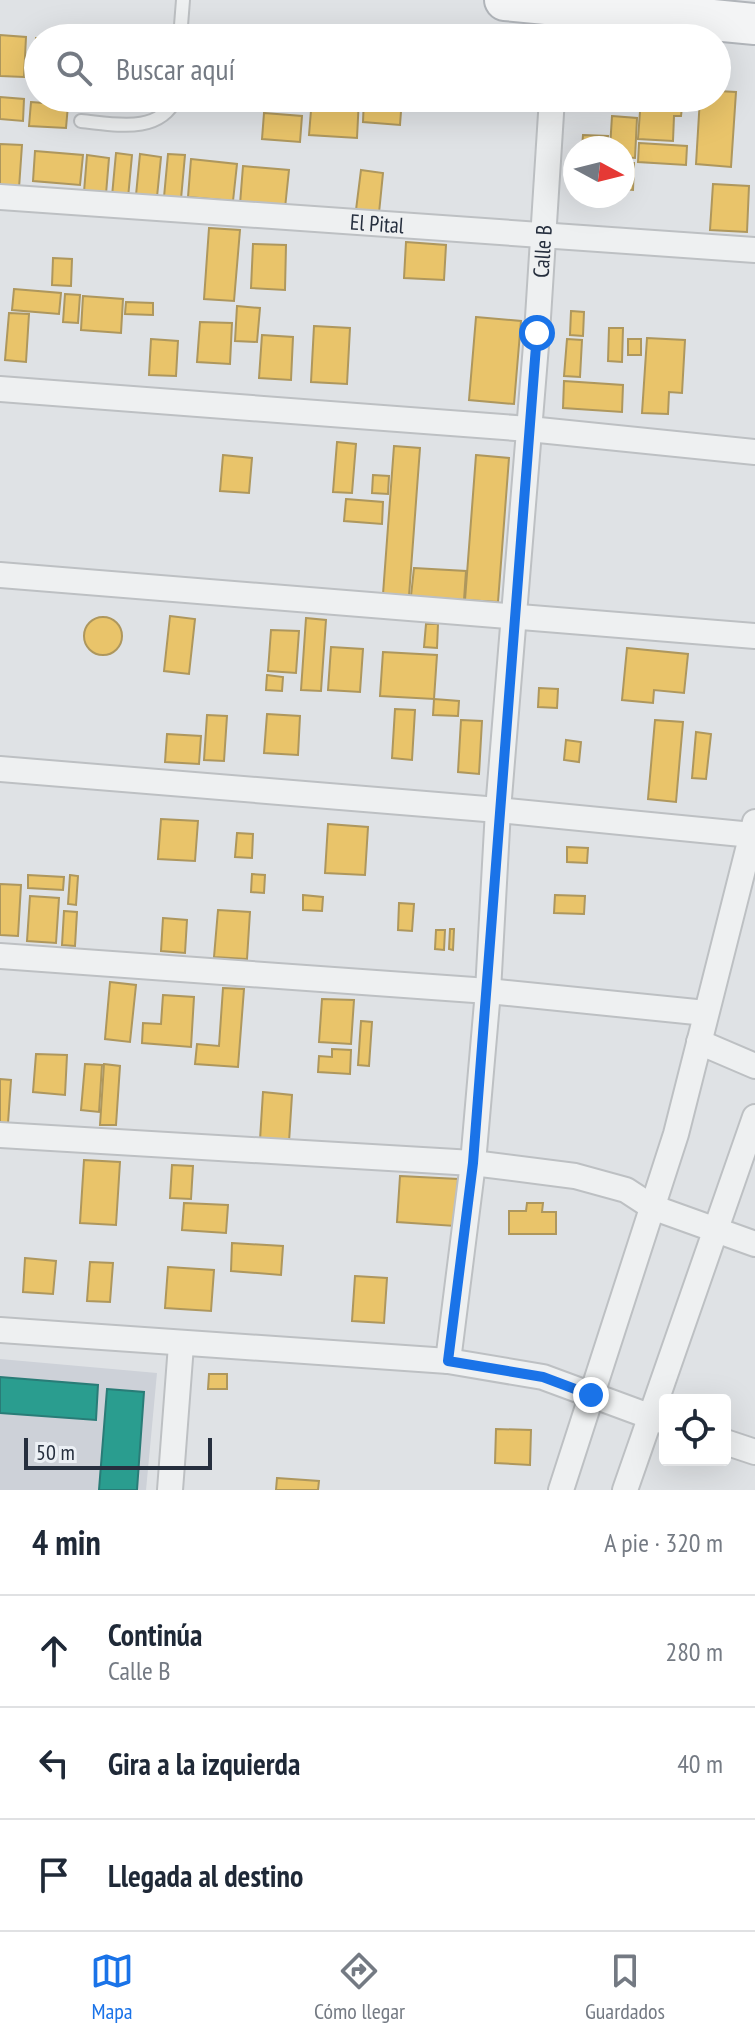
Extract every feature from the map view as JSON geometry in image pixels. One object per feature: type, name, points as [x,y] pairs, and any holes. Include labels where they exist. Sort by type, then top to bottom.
[{"type":"highway","points":[[505,0],[558,22],[754,20]]},
{"type":"street","name":"Calle B","points":[[448,1361],[473,1163],[488,991],[498,810],[551,112]]},
{"type":"street","name":"El Pital","points":[[0,197],[755,250]]},
{"type":"street","points":[[0,389],[529,429],[755,452]]},
{"type":"street","points":[[0,575],[513,614],[755,636]]},
{"type":"street","points":[[0,769],[753,828],[699,1042],[652,1207],[561,1490]]},
{"type":"street","points":[[0,956],[488,991],[706,1013]]},
{"type":"street","points":[[699,1042],[755,1066]]},
{"type":"street","points":[[667,1394],[715,1231],[755,1117]]},
{"type":"street","points":[[0,1135],[473,1163],[575,1176],[626,1190],[652,1207],[755,1244]]},
{"type":"street","points":[[0,1330],[181,1345],[448,1361],[543,1377],[659,1420],[625,1490]]},
{"type":"street","points":[[170,1490],[181,1345]]},
{"type":"street","points":[[731,1444],[755,1452]]},
{"type":"lane","points":[[181,24],[183,0]]},
{"type":"lane","points":[[81,121],[138,126],[167,112]]},
{"type":"shaded area","points":[[0,1359],[157,1373],[146,1490],[0,1490]]},
{"type":"building: Viviendas","points":[[0,35],[24,37],[24,77],[0,76]]},
{"type":"building: Viviendas","points":[[731,92],[736,92],[731,167],[696,164],[699,112],[731,112]]},
{"type":"building: Viviendas","points":[[0,97],[24,99],[23,121],[0,119]]},
{"type":"building: Viviendas","points":[[30,112],[67,112],[66,128],[29,126]]},
{"type":"building: Viviendas","points":[[311,112],[358,112],[357,138],[309,135]]},
{"type":"building: Viviendas","points":[[363,112],[401,112],[400,125],[363,122]]},
{"type":"building: Viviendas","points":[[640,112],[681,112],[681,116],[674,116],[673,141],[638,139]]},
{"type":"building: Viviendas","points":[[264,113],[302,116],[300,142],[262,139]]},
{"type":"building: Viviendas","points":[[612,116],[637,118],[635,158],[635,136],[611,136]]},
{"type":"building: Viviendas","points":[[639,143],[687,146],[686,165],[638,162]]},
{"type":"building: Viviendas","points":[[0,144],[22,145],[19,188],[0,187]]},
{"type":"building: Viviendas","points":[[35,151],[83,155],[80,185],[33,181]]},
{"type":"building: Viviendas","points":[[116,153],[132,155],[128,198],[112,196]]},
{"type":"building: Viviendas","points":[[140,154],[161,157],[157,197],[136,195]]},
{"type":"building: Viviendas","points":[[168,154],[185,155],[181,199],[164,197]]},
{"type":"building: Viviendas","points":[[87,155],[109,158],[106,194],[84,192]]},
{"type":"building: Viviendas","points":[[191,159],[237,164],[233,201],[188,197]]},
{"type":"building: Viviendas","points":[[243,166],[289,170],[285,208],[240,204]]},
{"type":"building: Viviendas","points":[[361,170],[383,173],[379,213],[356,210]]},
{"type":"building: Viviendas","points":[[713,184],[749,186],[747,232],[710,230]]},
{"type":"building: Viviendas","points":[[209,228],[240,230],[234,301],[204,299]]},
{"type":"building: Viviendas","points":[[406,242],[446,245],[444,280],[404,278]]},
{"type":"building: Viviendas","points":[[253,244],[286,245],[285,290],[251,288]]},
{"type":"building: Viviendas","points":[[53,258],[72,259],[71,286],[52,285]]},
{"type":"building: Viviendas","points":[[14,289],[61,293],[59,314],[12,310]]},
{"type":"building: Viviendas","points":[[65,294],[80,295],[78,323],[63,322]]},
{"type":"building: Viviendas","points":[[83,296],[123,299],[121,333],[81,330]]},
{"type":"building: Viviendas","points":[[126,302],[153,303],[153,315],[125,314]]},
{"type":"building: Viviendas","points":[[237,306],[260,308],[257,342],[235,341]]},
{"type":"building: Viviendas","points":[[571,311],[584,312],[583,336],[570,335]]},
{"type":"building: Viviendas","points":[[9,313],[29,314],[26,362],[5,360]]},
{"type":"building: Viviendas","points":[[476,317],[521,321],[514,404],[469,400]]},
{"type":"building: Viviendas","points":[[200,322],[232,323],[230,364],[197,362]]},
{"type":"building: Viviendas","points":[[314,326],[350,328],[347,384],[311,382]]},
{"type":"building: Viviendas","points":[[609,328],[623,328],[622,362],[608,361]]},
{"type":"building: Viviendas","points":[[262,335],[293,337],[291,380],[259,378]]},
{"type":"building: Viviendas","points":[[647,338],[685,340],[682,393],[669,392],[668,414],[642,413]]},
{"type":"building: Viviendas","points":[[151,339],[178,341],[176,376],[149,375]]},
{"type":"building: Viviendas","points":[[567,339],[582,340],[580,377],[564,376]]},
{"type":"building: Viviendas","points":[[628,339],[641,339],[641,355],[628,355]]},
{"type":"building: Viviendas","points":[[564,381],[623,385],[622,412],[563,408]]},
{"type":"building: Viviendas","points":[[337,442],[356,444],[352,493],[333,492]]},
{"type":"building: Viviendas","points":[[394,446],[420,448],[409,596],[383,594]]},
{"type":"building: Viviendas","points":[[223,455],[252,458],[249,493],[220,491]]},
{"type":"building: Viviendas","points":[[476,455],[509,458],[498,602],[465,600]]},
{"type":"building: Viviendas","points":[[373,475],[389,476],[388,494],[372,493]]},
{"type":"building: Viviendas","points":[[346,499],[383,502],[382,524],[344,521]]},
{"type":"building: Viviendas","points":[[414,568],[466,571],[464,600],[411,596]]},
{"type":"building: Viviendas","points":[[170,616],[195,619],[189,674],[164,671]]},
{"type":"building: Viviendas","points":[[103,617],[116,623],[122,636],[116,649],[103,655],[90,649],[84,636],[90,623]]},
{"type":"building: Viviendas","points":[[306,618],[326,620],[321,691],[301,690]]},
{"type":"building: Viviendas","points":[[426,624],[438,624],[437,648],[424,647]]},
{"type":"building: Viviendas","points":[[271,630],[299,631],[296,673],[268,671]]},
{"type":"building: Viviendas","points":[[331,647],[363,649],[360,692],[328,690]]},
{"type":"building: Viviendas","points":[[627,648],[688,654],[684,693],[654,690],[653,703],[622,700]]},
{"type":"building: Viviendas","points":[[383,652],[437,655],[434,699],[380,696]]},
{"type":"building: Viviendas","points":[[267,675],[283,677],[282,691],[266,690]]},
{"type":"building: Viviendas","points":[[539,688],[558,689],[557,708],[538,707]]},
{"type":"building: Viviendas","points":[[434,699],[459,701],[458,716],[433,715]]},
{"type":"building: Viviendas","points":[[395,709],[415,710],[412,760],[392,758]]},
{"type":"building: Viviendas","points":[[267,714],[300,716],[298,755],[264,753]]},
{"type":"building: Viviendas","points":[[207,715],[227,716],[224,761],[204,760]]},
{"type":"building: Viviendas","points":[[461,720],[482,721],[479,774],[458,772]]},
{"type":"building: Viviendas","points":[[655,720],[683,722],[676,802],[648,799]]},
{"type":"building: Viviendas","points":[[696,732],[711,734],[706,779],[692,778]]},
{"type":"building: Viviendas","points":[[167,734],[201,736],[199,764],[165,762]]},
{"type":"building: Viviendas","points":[[566,740],[581,742],[579,762],[564,760]]},
{"type":"building: Viviendas","points":[[161,819],[198,821],[195,861],[158,859]]},
{"type":"building: Viviendas","points":[[328,824],[368,827],[365,875],[325,873]]},
{"type":"building: Viviendas","points":[[237,833],[253,834],[252,858],[235,857]]},
{"type":"building: Viviendas","points":[[567,847],[588,848],[587,863],[567,862]]},
{"type":"building: Viviendas","points":[[252,874],[265,875],[264,893],[251,892]]},
{"type":"building: Viviendas","points":[[28,875],[64,877],[63,890],[28,888]]},
{"type":"building: Viviendas","points":[[70,875],[78,876],[76,905],[68,904]]},
{"type":"building: Viviendas","points":[[0,884],[21,885],[18,936],[0,935]]},
{"type":"building: Viviendas","points":[[303,895],[323,897],[322,911],[303,910]]},
{"type":"building: Viviendas","points":[[555,895],[585,896],[584,914],[554,913]]},
{"type":"building: Viviendas","points":[[30,896],[59,898],[56,943],[27,941]]},
{"type":"building: Viviendas","points":[[399,903],[414,904],[412,931],[398,930]]},
{"type":"building: Viviendas","points":[[218,910],[250,912],[247,959],[214,957]]},
{"type":"building: Viviendas","points":[[64,911],[77,912],[75,946],[62,945]]},
{"type":"building: Viviendas","points":[[163,918],[187,920],[185,953],[161,951]]},
{"type":"building: Viviendas","points":[[450,929],[454,929],[453,950],[449,949]]},
{"type":"building: Viviendas","points":[[436,930],[445,930],[444,950],[435,949]]},
{"type":"building: Viviendas","points":[[110,982],[136,985],[130,1042],[105,1039]]},
{"type":"building: Viviendas","points":[[223,988],[244,989],[238,1067],[195,1064],[197,1044],[219,1046]]},
{"type":"building: Viviendas","points":[[163,995],[194,997],[191,1047],[142,1043],[143,1023],[161,1024]]},
{"type":"building: Viviendas","points":[[322,999],[354,1000],[351,1044],[319,1042]]},
{"type":"building: Viviendas","points":[[361,1021],[372,1022],[369,1066],[358,1065]]},
{"type":"building: Viviendas","points":[[332,1049],[351,1050],[350,1074],[318,1072],[319,1056],[332,1057]]},
{"type":"building: Viviendas","points":[[36,1054],[67,1055],[65,1095],[33,1092]]},
{"type":"building: Viviendas","points":[[85,1064],[102,1065],[99,1112],[81,1110]]},
{"type":"building: Viviendas","points":[[104,1064],[120,1066],[116,1125],[100,1125]]},
{"type":"building: Viviendas","points":[[0,1079],[11,1080],[8,1123],[0,1123]]},
{"type":"building: Viviendas","points":[[263,1092],[292,1095],[289,1142],[260,1140]]},
{"type":"building: Viviendas","points":[[84,1160],[120,1162],[116,1225],[80,1223]]},
{"type":"building: Viviendas","points":[[172,1165],[193,1166],[191,1199],[170,1198]]},
{"type":"building: Viviendas","points":[[400,1176],[458,1179],[455,1226],[397,1222]]},
{"type":"building: Viviendas","points":[[184,1203],[228,1205],[226,1233],[182,1230]]},
{"type":"building: Viviendas","points":[[527,1203],[543,1203],[542,1212],[556,1212],[556,1234],[509,1234],[509,1211],[526,1211]]},
{"type":"building: Viviendas","points":[[232,1243],[283,1246],[281,1275],[231,1271]]},
{"type":"building: Viviendas","points":[[25,1258],[56,1261],[53,1294],[23,1292]]},
{"type":"building: Viviendas","points":[[90,1262],[113,1263],[110,1302],[87,1301]]},
{"type":"building: Viviendas","points":[[168,1267],[214,1270],[211,1311],[165,1308]]},
{"type":"building: Viviendas","points":[[355,1276],[387,1278],[384,1323],[352,1321]]},
{"type":"building: Viviendas","points":[[209,1374],[227,1374],[227,1389],[208,1389]]},
{"type":"building: Viviendas","points":[[496,1429],[531,1430],[530,1465],[495,1463]]},
{"type":"building: Viviendas","points":[[277,1478],[319,1481],[318,1490],[276,1490]]},
{"type":"building: Escuelas","points":[[0,1377],[98,1385],[96,1420],[0,1413]]},
{"type":"building: Escuelas","points":[[107,1389],[144,1392],[137,1490],[99,1490]]},
{"type":"route","points":[[537,333],[498,810],[488,991],[473,1163],[448,1361],[543,1377],[591,1395]]}]
